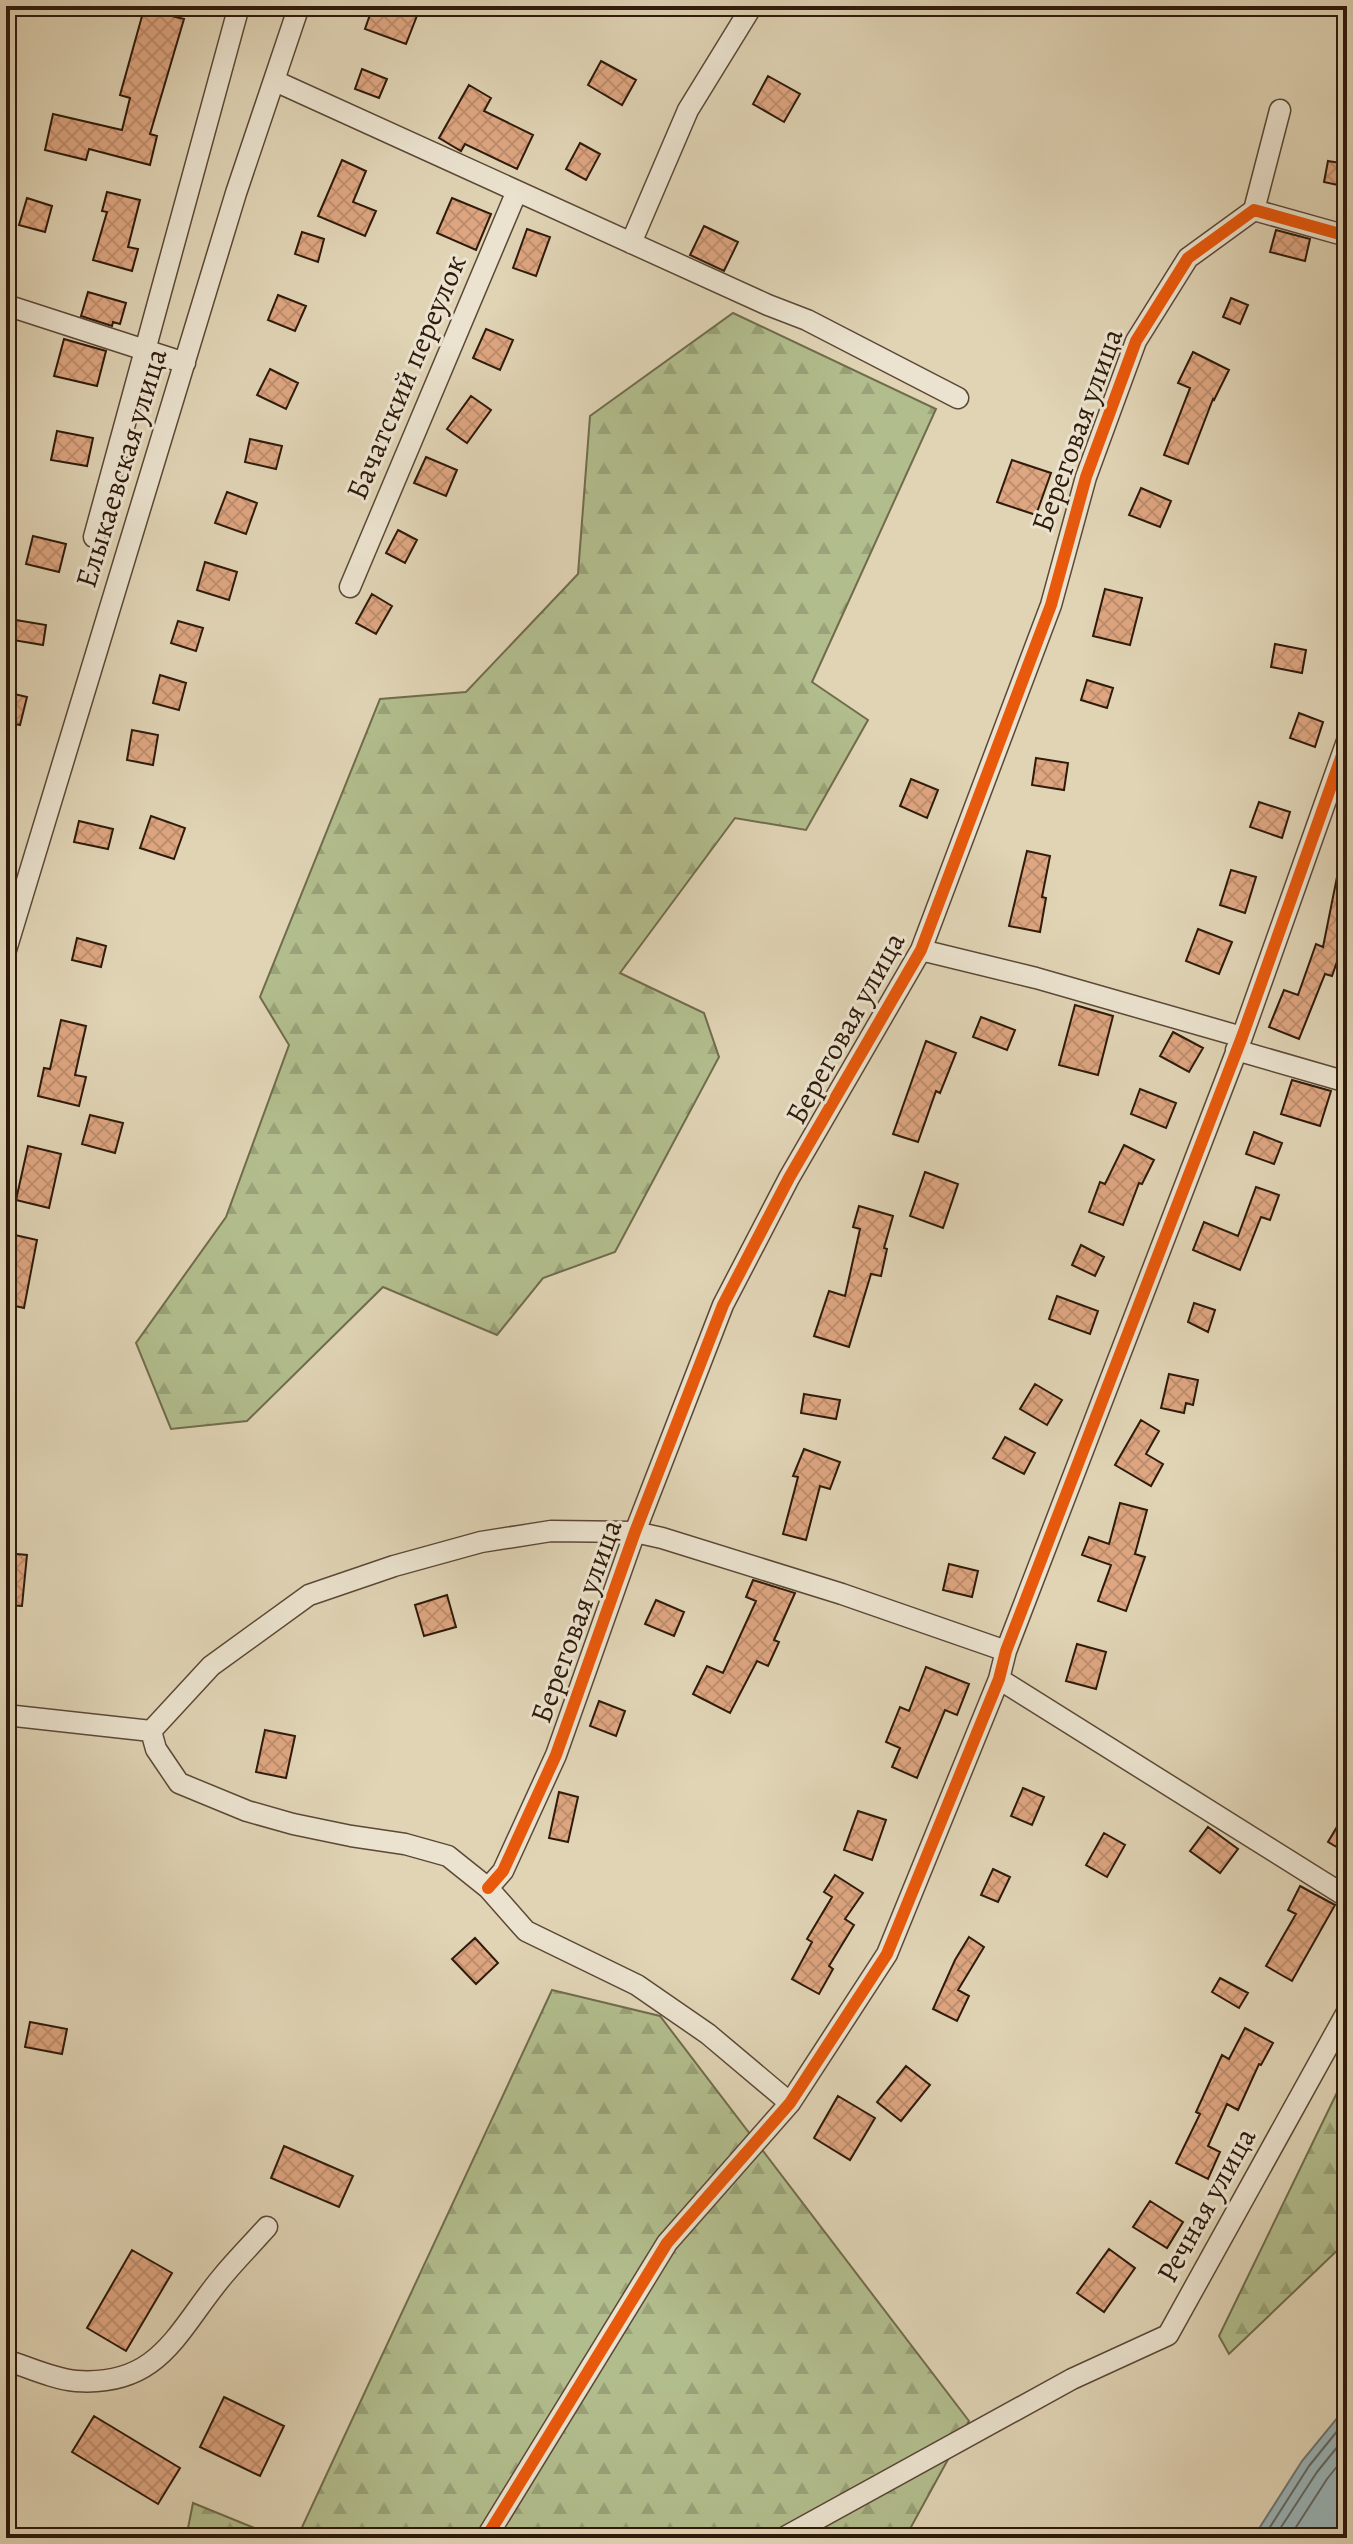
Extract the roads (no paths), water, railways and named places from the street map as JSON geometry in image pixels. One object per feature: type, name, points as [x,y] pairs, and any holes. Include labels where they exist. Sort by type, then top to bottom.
[{"type":"street","points":[[94,537],[239,6]]},
{"type":"street","name":"Елыкаевская улица","points":[[6,950],[236,193],[299,6]]},
{"type":"street","points":[[631,243],[688,110],[752,6]]},
{"type":"street","points":[[275,81],[807,320],[958,398]]},
{"type":"street","points":[[1280,110],[1254,210],[1347,236]]},
{"type":"street","name":"Бачатский переулок","points":[[350,587],[517,191]]},
{"type":"street","name":"Береговая улица","points":[[488,1888],[503,1871],[556,1755],[635,1532],[723,1305],[789,1178],[921,950],[1051,605],[1086,477],[1136,341],[1188,258],[1254,210]]},
{"type":"street","points":[[6,305],[185,363]]},
{"type":"street","points":[[486,2538],[667,2243],[790,2103],[887,1954],[999,1679],[1006,1651],[1239,1043],[1347,741]]},
{"type":"street","points":[[921,950],[1036,978],[1239,1043],[1347,1082]]},
{"type":"street","points":[[151,1731],[211,1666],[309,1595],[394,1566],[481,1542],[551,1531],[635,1532],[662,1538],[842,1594],[1006,1651]]},
{"type":"street","points":[[999,1679],[1347,1897]]},
{"type":"street","points":[[6,1715],[151,1731]]},
{"type":"street","points":[[151,1731],[156,1749],[179,1783],[247,1811],[293,1824],[405,1844],[448,1856],[488,1888],[526,1931],[637,1985],[708,2034],[790,2103]]},
{"type":"street","name":"Речная улица","points":[[783,2538],[1072,2379],[1168,2335],[1347,2012]]},
{"type":"street","points":[[6,2360],[75,2381],[126,2376],[148,2366],[173,2343],[221,2277],[267,2227]]},
{"type":"water","points":[[1347,2406],[1347,2538],[1253,2538],[1302,2461]]}]
